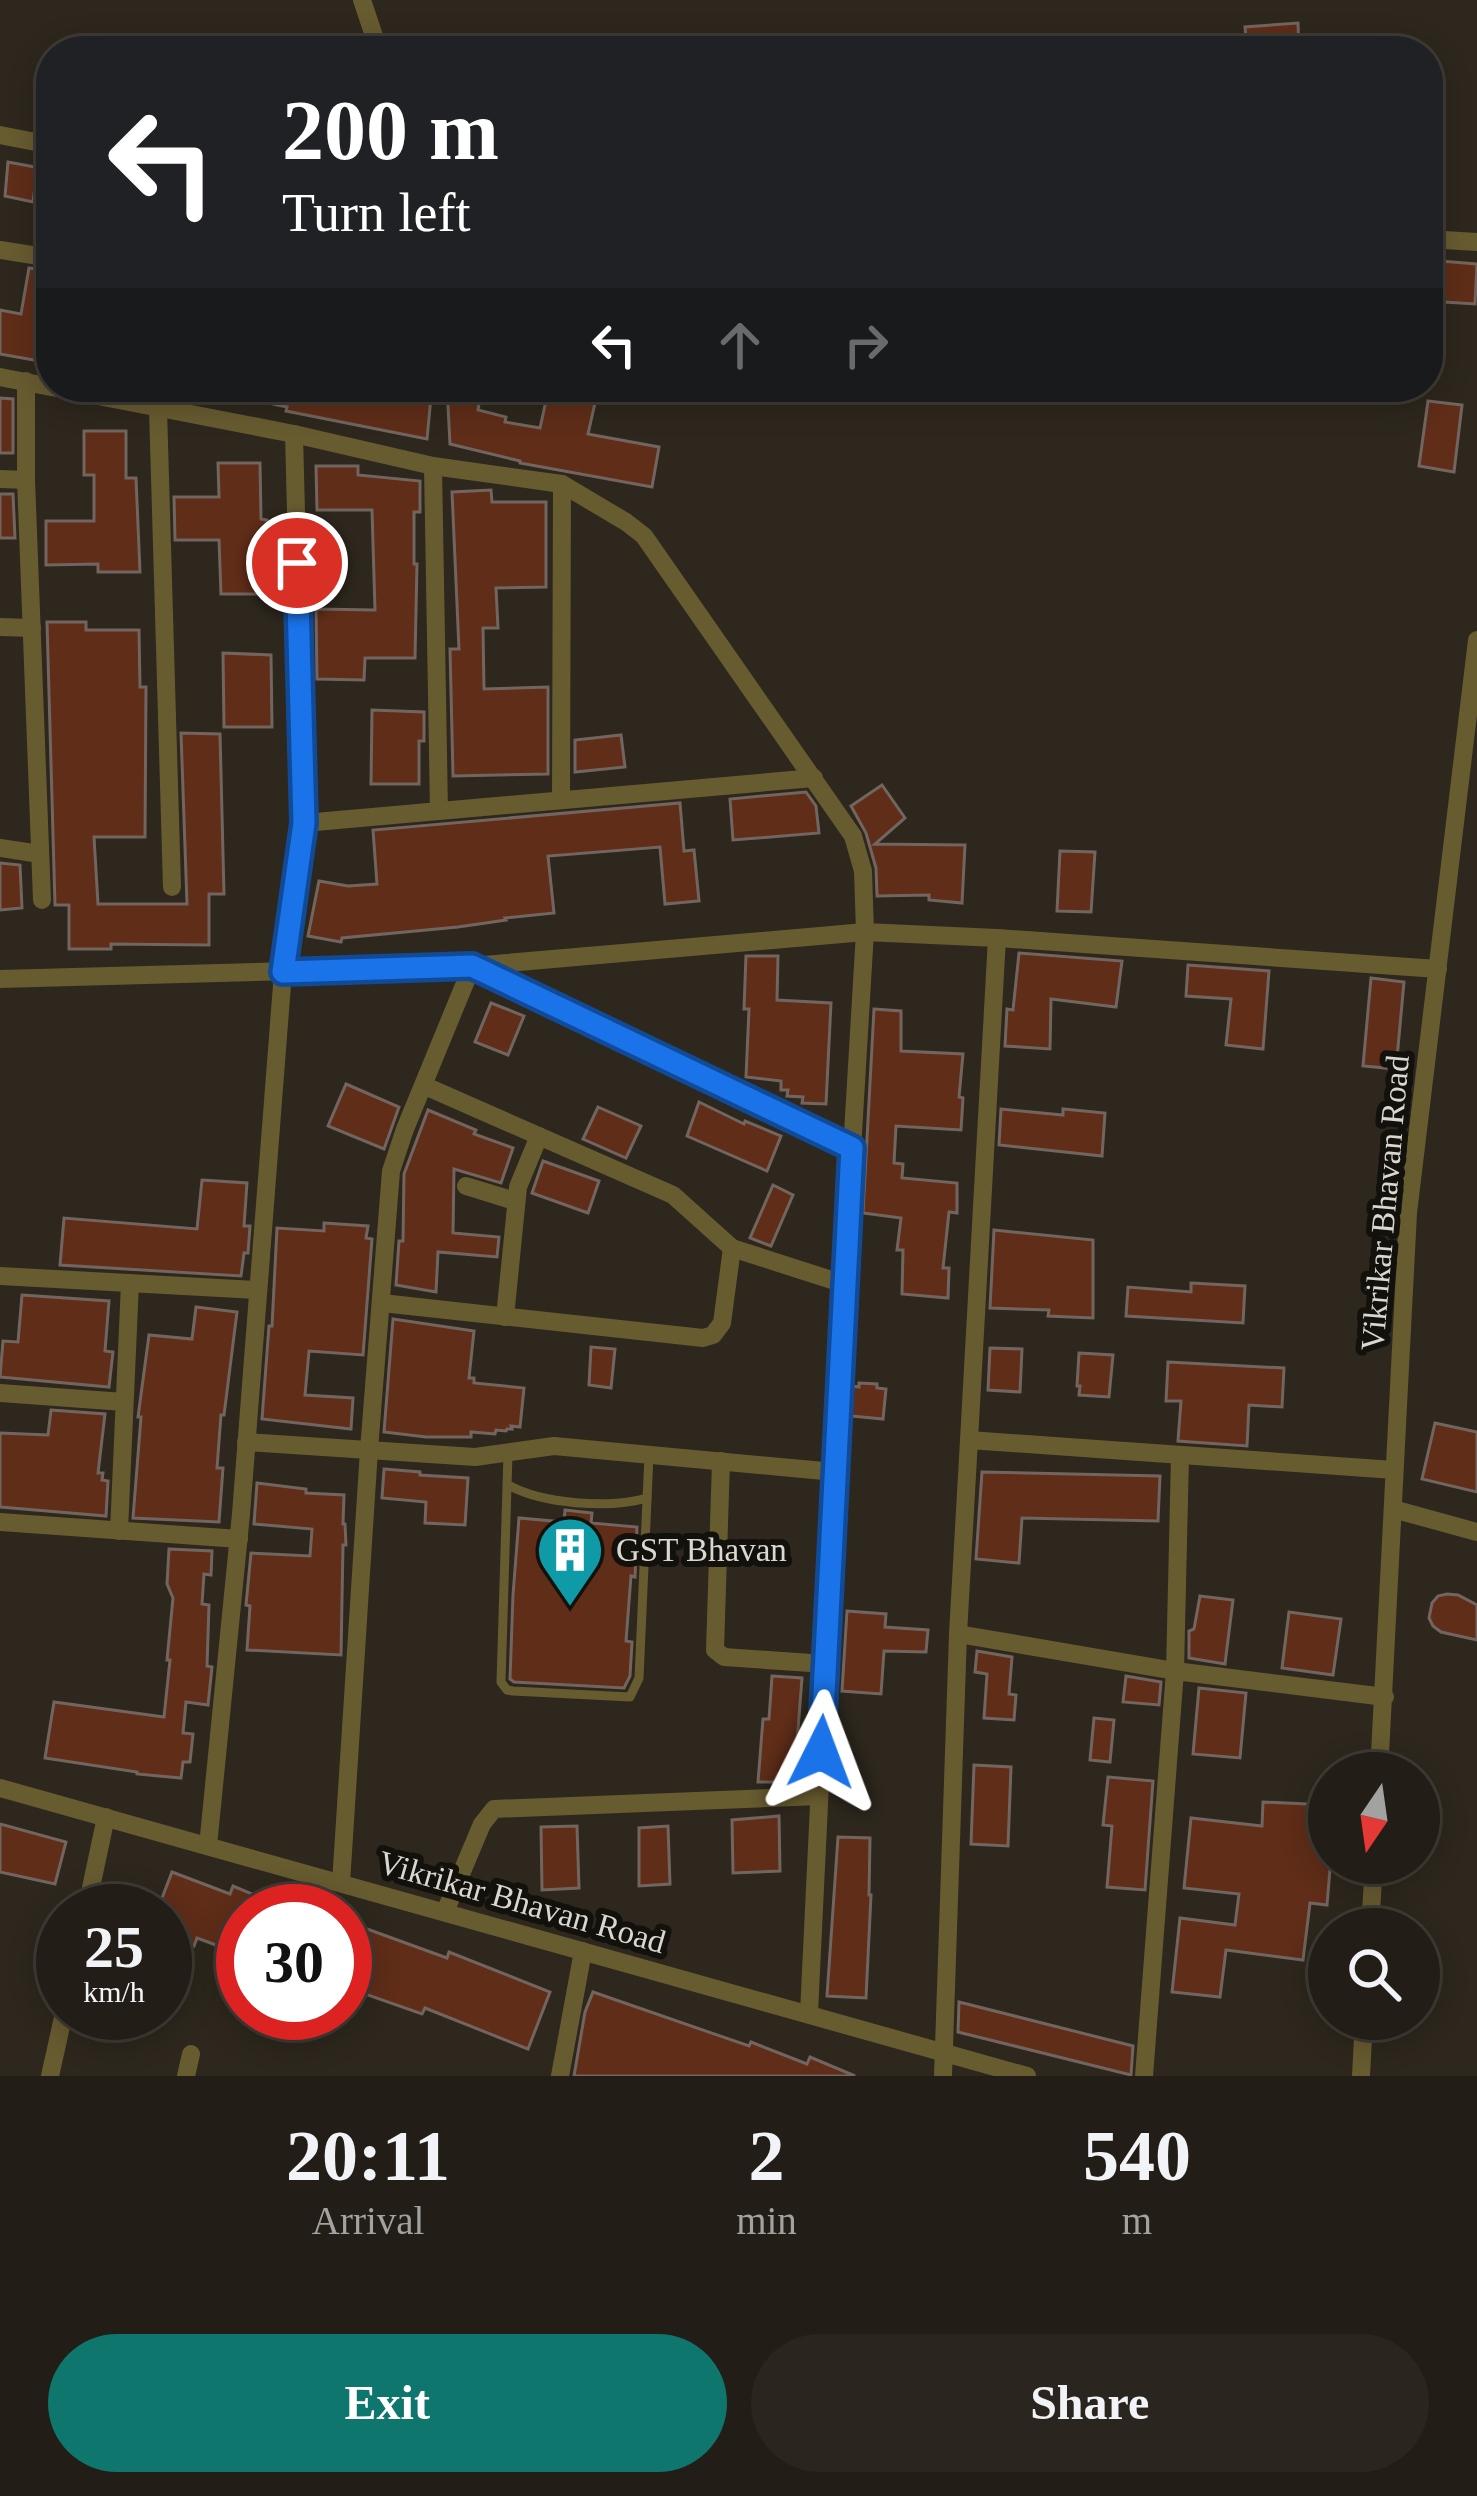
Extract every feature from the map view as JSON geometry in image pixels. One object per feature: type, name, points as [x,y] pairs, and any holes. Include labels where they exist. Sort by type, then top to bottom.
[{"type":"street","points":[[362,0],[374,36]]},
{"type":"street","points":[[0,135],[36,142]]},
{"type":"street","points":[[1443,240],[1477,242]]},
{"type":"street","points":[[0,250],[36,256]]},
{"type":"street","points":[[0,377],[36,383]]},
{"type":"street","points":[[26,381],[42,900]]},
{"type":"street","points":[[121,402],[433,466],[562,484],[644,536],[853,836],[860,855],[865,932],[808,2013]]},
{"type":"street","points":[[158,410],[172,887]]},
{"type":"street","points":[[208,1846],[239,1539],[283,972],[304,823],[294,434]]},
{"type":"street","points":[[433,466],[440,811]]},
{"type":"street","points":[[0,479],[26,479]]},
{"type":"street","points":[[561,800],[562,484]]},
{"type":"street","points":[[0,627],[32,628]]},
{"type":"street","name":"Vikrikar Bhavan Road","points":[[1381,1752],[1408,1213],[1477,640]]},
{"type":"street","points":[[304,823],[814,778]]},
{"type":"street","points":[[0,848],[40,854]]},
{"type":"street","points":[[0,979],[472,966],[865,932],[1438,969]]},
{"type":"street","points":[[943,2076],[958,1634],[997,938]]},
{"type":"street","points":[[341,1883],[391,1171],[472,966]]},
{"type":"street","points":[[472,966],[852,1148]]},
{"type":"street","points":[[425,1085],[673,1195],[732,1248],[844,1284]]},
{"type":"street","points":[[505,1317],[515,1202],[539,1136]]},
{"type":"street","points":[[466,1186],[515,1202]]},
{"type":"street","points":[[382,1303],[703,1338],[713,1335],[722,1323],[732,1248]]},
{"type":"street","points":[[0,1276],[258,1289]]},
{"type":"street","points":[[119,1531],[130,1283]]},
{"type":"street","points":[[0,1393],[124,1402]]},
{"type":"street","points":[[968,1440],[1394,1470]]},
{"type":"street","points":[[247,1442],[475,1456],[554,1446],[835,1472]]},
{"type":"street","points":[[1144,2076],[1175,1671],[1180,1456]]},
{"type":"street","points":[[721,1461],[717,1655],[825,1664]]},
{"type":"street","points":[[1393,1509],[1477,1532]]},
{"type":"street","points":[[0,1522],[239,1539]]},
{"type":"street","points":[[958,1634],[1175,1671],[1385,1697]]},
{"type":"street","name":"Vikrikar Bhavan Road","points":[[0,1788],[1027,2076]]},
{"type":"street","points":[[445,1912],[482,1824],[494,1809],[819,1796]]},
{"type":"street","points":[[92,1884],[106,1817]]},
{"type":"street","points":[[560,2076],[583,1952]]},
{"type":"street","points":[[50,2076],[58,2040]]},
{"type":"street","points":[[1361,2076],[1363,2040]]},
{"type":"street","points":[[186,2076],[190,2054]]},
{"type":"lane","points":[[508,1453],[501,1682],[514,1691],[630,1697],[639,1678],[649,1455]]},
{"type":"lane","points":[[508,1485],[533,1497],[552,1499],[629,1503],[647,1498]]},
{"type":"building","points":[[1298,23],[1298,36],[1246,36],[1245,27]]},
{"type":"building","points":[[8,162],[36,167],[33,202],[5,196]]},
{"type":"building","points":[[1443,261],[1477,264],[1475,304],[1443,302]]},
{"type":"building","points":[[29,268],[36,269],[36,360],[0,354],[0,310],[21,314]]},
{"type":"building","points":[[0,398],[13,399],[13,453],[0,453]]},
{"type":"building","points":[[264,402],[431,402],[427,439],[286,411],[287,407]]},
{"type":"building","points":[[448,402],[479,402],[478,410],[506,417],[505,422],[540,428],[546,402],[595,402],[588,434],[659,447],[652,487],[520,463],[450,444]]},
{"type":"building","points":[[1428,402],[1462,405],[1454,472],[1419,466]]},
{"type":"building","points":[[84,431],[126,431],[126,478],[136,478],[140,572],[98,572],[98,564],[46,565],[46,521],[94,521],[94,475],[84,475]]},
{"type":"building","points":[[218,463],[260,463],[269,594],[221,594],[219,540],[175,540],[174,497],[219,497]]},
{"type":"building","points":[[316,466],[358,466],[358,475],[420,481],[420,512],[414,512],[415,658],[365,658],[364,680],[317,679],[316,609],[375,610],[372,510],[317,510]]},
{"type":"building","points":[[491,490],[492,502],[546,502],[546,587],[496,588],[498,628],[483,628],[484,689],[548,687],[548,774],[453,776],[450,649],[459,649],[452,492]]},
{"type":"building","points":[[0,494],[13,494],[15,538],[0,538]]},
{"type":"building","points":[[47,622],[86,622],[86,630],[139,630],[140,687],[146,687],[145,837],[94,837],[98,904],[187,904],[181,733],[220,734],[224,894],[209,894],[209,945],[111,944],[111,949],[69,949],[69,905],[55,905]]},
{"type":"building","points":[[223,653],[271,655],[272,727],[224,727]]},
{"type":"building","points":[[372,710],[424,712],[419,784],[371,784]]},
{"type":"building","points":[[621,735],[625,767],[575,772],[575,740]]},
{"type":"building","points":[[882,785],[905,818],[875,844],[965,845],[962,903],[929,900],[929,895],[877,896],[876,868],[866,833],[851,806]]},
{"type":"building","points":[[806,792],[816,806],[819,833],[733,840],[730,799]]},
{"type":"building","points":[[680,803],[684,851],[694,850],[699,901],[665,904],[660,847],[548,856],[554,913],[342,938],[341,942],[308,936],[319,881],[377,884],[373,830]]},
{"type":"building","points":[[1060,851],[1095,852],[1091,912],[1057,911]]},
{"type":"building","points":[[0,863],[20,865],[22,908],[0,910]]},
{"type":"building","points":[[1019,953],[1122,961],[1116,1007],[1051,999],[1050,1049],[1005,1046]]},
{"type":"building","points":[[746,956],[778,956],[777,1000],[831,1003],[826,1104],[802,1103],[803,1097],[787,1096],[781,1081],[746,1077]]},
{"type":"building","points":[[1188,965],[1269,971],[1263,1049],[1226,1045],[1231,999],[1186,996]]},
{"type":"building","points":[[1371,978],[1404,982],[1396,1069],[1363,1066]]},
{"type":"building","points":[[491,1003],[524,1016],[508,1055],[475,1042]]},
{"type":"building","points":[[874,1009],[901,1011],[901,1051],[963,1054],[961,1130],[896,1126],[894,1163],[903,1164],[902,1178],[957,1183],[957,1213],[949,1212],[943,1268],[949,1268],[948,1298],[902,1294],[903,1250],[897,1250],[901,1218],[863,1213]]},
{"type":"building","points":[[346,1084],[399,1107],[384,1149],[328,1126]]},
{"type":"building","points":[[699,1102],[781,1136],[767,1171],[687,1136]]},
{"type":"building","points":[[598,1107],[641,1126],[626,1158],[583,1139]]},
{"type":"building","points":[[1001,1109],[1063,1115],[1063,1109],[1105,1113],[1102,1156],[999,1145]]},
{"type":"building","points":[[428,1110],[513,1148],[501,1183],[454,1169],[453,1233],[499,1237],[497,1257],[438,1252],[436,1292],[396,1285],[399,1241],[403,1241],[404,1174]]},
{"type":"building","points":[[543,1161],[599,1181],[588,1213],[532,1193]]},
{"type":"building","points":[[202,1180],[247,1183],[244,1226],[250,1226],[241,1276],[60,1265],[64,1218],[197,1229]]},
{"type":"building","points":[[773,1185],[793,1195],[771,1246],[750,1238]]},
{"type":"building","points":[[324,1223],[368,1226],[366,1238],[372,1239],[363,1355],[309,1351],[305,1395],[353,1398],[351,1429],[262,1419],[277,1228],[324,1231]]},
{"type":"building","points":[[994,1230],[1093,1240],[1093,1318],[1048,1316],[1049,1310],[990,1308]]},
{"type":"building","points":[[1191,1283],[1245,1286],[1243,1323],[1126,1316],[1128,1287],[1191,1292]]},
{"type":"building","points":[[22,1295],[109,1301],[105,1351],[113,1352],[109,1387],[0,1377],[3,1341],[18,1342]]},
{"type":"building","points":[[196,1307],[237,1312],[221,1415],[219,1522],[133,1518],[138,1417],[149,1335],[192,1339]]},
{"type":"building","points":[[393,1319],[474,1331],[469,1378],[474,1383],[524,1388],[520,1427],[495,1434],[471,1432],[471,1437],[384,1432]]},
{"type":"building","points":[[591,1347],[615,1349],[611,1388],[589,1385]]},
{"type":"building","points":[[990,1348],[1022,1349],[1020,1392],[988,1390]]},
{"type":"building","points":[[1079,1353],[1113,1355],[1109,1397],[1079,1395]]},
{"type":"building","points":[[1168,1362],[1284,1368],[1282,1407],[1249,1405],[1247,1446],[1178,1441],[1181,1401],[1166,1401]]},
{"type":"building","points":[[853,1386],[886,1389],[883,1419],[851,1416]]},
{"type":"building","points":[[51,1410],[105,1414],[98,1473],[108,1481],[106,1516],[0,1507],[0,1433],[48,1435]]},
{"type":"building","points":[[1435,1423],[1477,1432],[1477,1492],[1422,1479]]},
{"type":"building","points":[[384,1469],[468,1478],[465,1525],[425,1523],[426,1502],[382,1498]]},
{"type":"building","points":[[982,1472],[1160,1476],[1158,1521],[1022,1518],[1019,1563],[976,1559]]},
{"type":"building","points":[[257,1483],[344,1495],[341,1655],[247,1650],[251,1553],[310,1556],[312,1529],[254,1524]]},
{"type":"building","name":"GST Bhavan","points":[[565,1510],[592,1513],[591,1523],[637,1527],[626,1641],[632,1642],[630,1676],[624,1688],[510,1679],[519,1518],[564,1522]]},
{"type":"building","points":[[169,1549],[212,1551],[202,1604],[209,1605],[207,1666],[212,1667],[208,1705],[186,1702],[183,1733],[193,1734],[190,1762],[183,1762],[181,1778],[45,1758],[54,1702],[164,1717],[173,1598],[167,1584]]},
{"type":"building","points":[[1447,1594],[1477,1605],[1477,1640],[1433,1626],[1429,1618],[1432,1603]]},
{"type":"building","points":[[1200,1596],[1233,1600],[1225,1664],[1189,1658],[1189,1631],[1194,1629]]},
{"type":"building","points":[[847,1611],[886,1614],[885,1627],[928,1630],[926,1652],[884,1651],[881,1694],[842,1691]]},
{"type":"building","points":[[1289,1612],[1341,1619],[1333,1675],[1282,1668]]},
{"type":"building","points":[[977,1651],[1012,1657],[1009,1694],[1016,1695],[1014,1720],[984,1718],[987,1674],[975,1672]]},
{"type":"building","points":[[772,1676],[802,1678],[794,1782],[758,1782]]},
{"type":"building","points":[[1126,1676],[1161,1682],[1159,1705],[1123,1702]]},
{"type":"building","points":[[1199,1688],[1246,1693],[1240,1758],[1193,1754]]},
{"type":"building","points":[[1094,1718],[1114,1720],[1110,1762],[1090,1760]]},
{"type":"building","points":[[974,1765],[1011,1767],[1008,1846],[971,1844]]},
{"type":"building","points":[[1108,1777],[1153,1781],[1145,1890],[1107,1887],[1112,1826],[1103,1825]]},
{"type":"building","points":[[1263,1802],[1308,1804],[1308,1884],[1329,1884],[1327,1905],[1310,1903],[1308,1908],[1303,1960],[1226,1950],[1220,1997],[1172,1992],[1180,1918],[1235,1925],[1239,1894],[1184,1888],[1191,1818],[1262,1826]]},
{"type":"building","points":[[779,1816],[780,1871],[733,1873],[732,1820]]},
{"type":"building","points":[[0,1824],[66,1842],[55,1884],[0,1872]]},
{"type":"building","points":[[577,1826],[579,1888],[542,1890],[541,1827]]},
{"type":"building","points":[[668,1826],[670,1884],[639,1886],[639,1828]]},
{"type":"building","points":[[838,1837],[870,1838],[866,1998],[827,1996]]},
{"type":"building","points":[[172,1872],[216,1889],[216,1945],[197,1938],[192,1945],[192,1884],[167,1884]]},
{"type":"building","points":[[372,1931],[447,1958],[449,1952],[550,1992],[528,2049],[425,2008],[422,2014],[372,1996]]},
{"type":"building","points":[[593,1992],[807,2064],[810,2057],[855,2076],[574,2076]]},
{"type":"building","points":[[959,2002],[1133,2046],[1131,2075],[958,2032]]},
{"type":"place","name":"GST Bhavan","points":[[570,1609]]},
{"type":"route","points":[[297,563],[304,823],[283,972],[472,966],[852,1148],[821,1752]]}]
